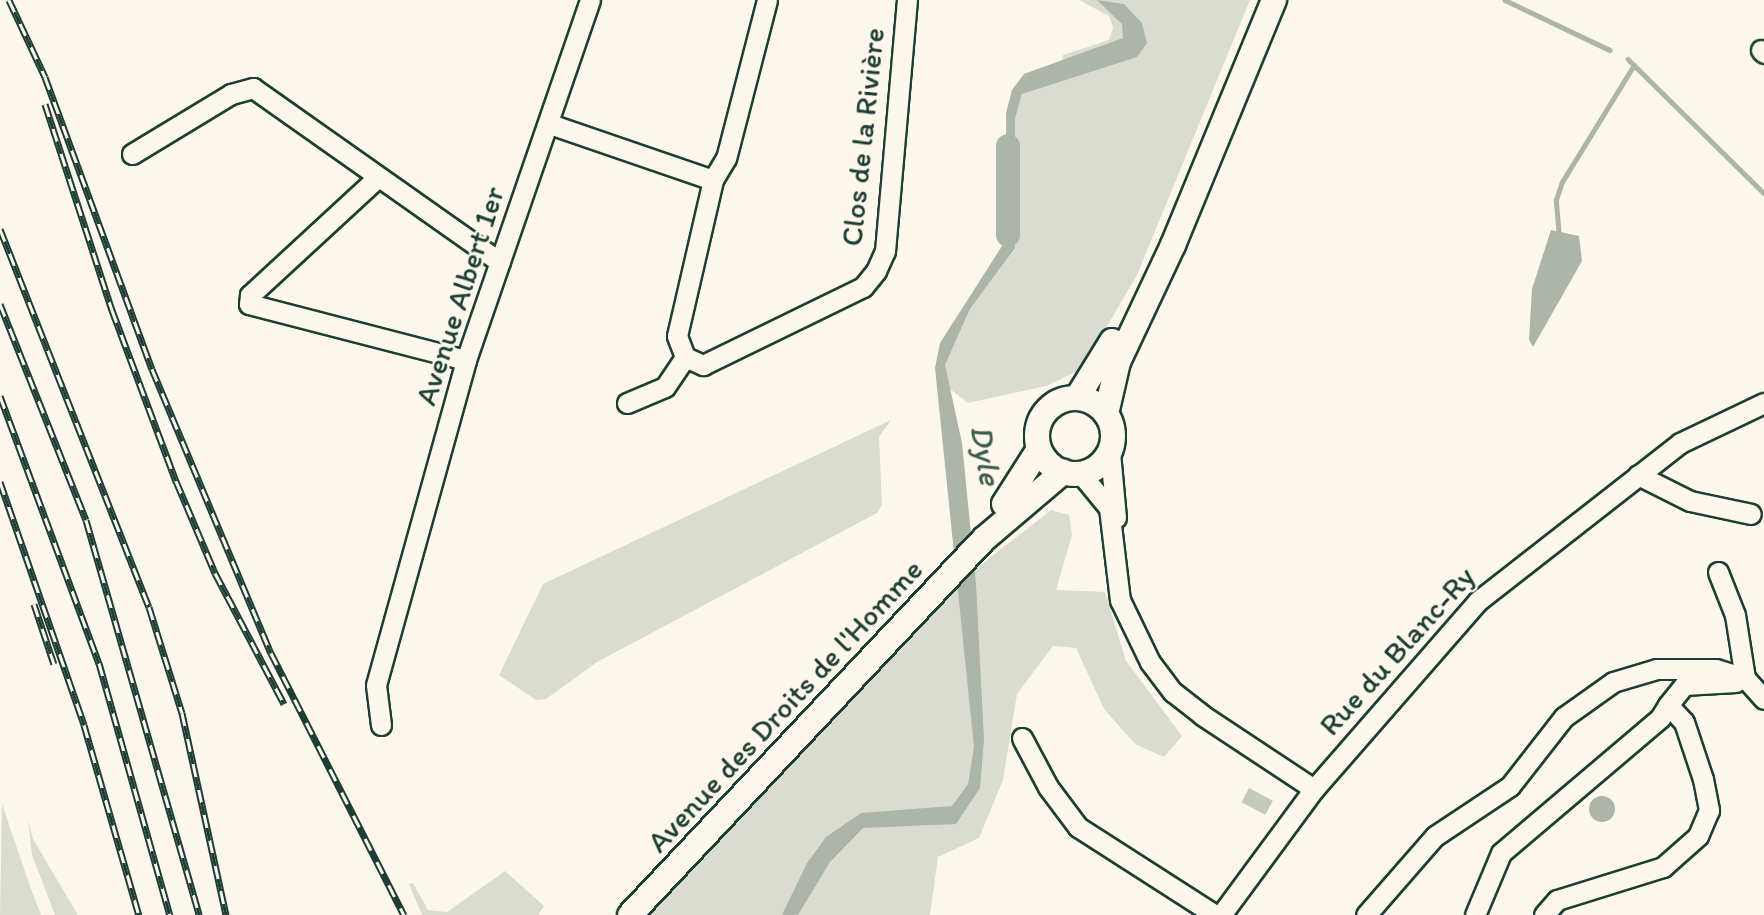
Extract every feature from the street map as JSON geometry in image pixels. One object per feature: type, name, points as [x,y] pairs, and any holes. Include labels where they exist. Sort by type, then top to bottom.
[{"type":"main road","points":[[984,539],[1039,449],[1038,427],[1046,411],[1077,398],[1105,355],[1160,241],[1258,0]]},
{"type":"main road","points":[[984,539],[1072,473],[1095,469],[1110,452],[1113,435],[1106,414],[1118,362],[1173,245],[1275,0]]},
{"type":"main road","points":[[1077,398],[1106,414]]},
{"type":"main road","points":[[1039,449],[1072,473]]},
{"type":"main road","name":"Avenue des Droits de l'Homme","points":[[630,915],[954,574],[984,539]]},
{"type":"street","name":"Avenue Albert 1er","points":[[381,725],[376,685],[466,360],[550,124],[590,0]]},
{"type":"street","points":[[626,402],[664,387],[685,357],[677,336],[713,180],[726,158],[767,0]]},
{"type":"street","name":"Clos de la Rivière","points":[[685,357],[703,365],[863,287],[876,271],[885,251],[907,0]]},
{"type":"street","points":[[132,153],[231,94],[248,88],[261,93],[500,262]]},
{"type":"street","points":[[550,124],[713,180]]},
{"type":"street","points":[[377,177],[248,300],[466,360]]},
{"type":"street","name":"Rue du Blanc-Ry","points":[[1221,915],[1314,789],[1478,601],[1638,475],[1696,433],[1764,403]]},
{"type":"street","points":[[1110,452],[1117,505],[1113,533]]},
{"type":"street","points":[[1072,473],[1106,502],[1113,533],[1120,600],[1140,648],[1162,678],[1202,715],[1314,789]]},
{"type":"street","points":[[1638,475],[1690,501],[1751,514]]},
{"type":"street","points":[[1718,572],[1735,615],[1748,680],[1764,699]]},
{"type":"street","points":[[1366,915],[1435,836],[1518,778],[1564,717],[1597,691],[1630,676],[1667,668],[1716,669],[1748,680]]},
{"type":"street","points":[[1475,915],[1501,853],[1660,718],[1684,685],[1748,680]]},
{"type":"street","points":[[1544,915],[1557,900],[1663,867],[1698,836],[1709,810],[1703,779],[1684,722],[1668,705]]},
{"type":"street","points":[[1023,738],[1048,787],[1078,827],[1215,915]]},
{"type":"shaded area","points":[[1079,0],[1250,0],[1137,275],[1082,369],[1046,386],[968,403],[946,386],[945,365],[970,309],[1015,248],[1015,119],[1022,94],[1060,79],[1063,55],[1109,40],[1113,27],[1109,16]]},
{"type":"shaded area","name":"Dyle","points":[[1097,0],[1124,4],[1142,23],[1147,43],[1137,57],[1022,94],[1015,119],[1015,248],[970,309],[945,365],[962,443],[976,584],[984,740],[980,788],[956,824],[863,828],[830,862],[798,915],[782,915],[807,863],[826,837],[861,813],[952,806],[968,784],[974,747],[935,368],[940,343],[1002,246],[1007,222],[1006,113],[1012,90],[1024,74],[1123,38],[1122,24]]},
{"type":"shaded area","points":[[1551,230],[1579,236],[1582,261],[1533,347],[1529,340],[1532,289]]},
{"type":"shaded area","points":[[891,420],[879,437],[882,505],[877,513],[597,662],[546,699],[536,700],[499,675],[543,584]]},
{"type":"shaded area","points":[[1051,510],[1069,515],[1072,535],[1056,590],[1105,592],[1126,661],[1182,736],[1164,757],[1135,744],[1104,709],[1076,648],[1053,646],[1017,694],[1003,780],[979,838],[938,857],[930,915],[639,915],[954,586]]},
{"type":"shaded area","points":[[1602,796],[1611,800],[1615,809],[1611,818],[1602,822],[1593,818],[1589,809],[1593,800]]},
{"type":"shaded area","points":[[2,804],[31,889],[41,915],[0,915]]},
{"type":"shaded area","points":[[28,820],[33,839],[78,915],[55,915],[32,855]]},
{"type":"shaded area","points":[[505,871],[544,906],[538,915],[422,915],[409,884],[413,883],[428,910],[447,912]]},
{"type":"building","points":[[1249,788],[1273,801],[1265,815],[1241,802]]},
{"type":"waterway","points":[[1505,0],[1610,50]]},
{"type":"waterway","points":[[1628,59],[1764,193]]},
{"type":"waterway","points":[[1559,237],[1556,200],[1562,182],[1634,65]]},
{"type":"waterway","name":"Dyle","points":[[1008,146],[1008,235]]},
{"type":"railway","points":[[9,0],[45,77],[152,369],[271,653],[404,915]]},
{"type":"railway","points":[[45,104],[112,310],[176,481],[215,573],[284,704]]},
{"type":"railway","points":[[0,229],[149,607],[182,713],[226,915]]},
{"type":"railway","points":[[0,304],[86,520],[199,915]]},
{"type":"railway","points":[[0,396],[99,663],[170,915]]},
{"type":"railway","points":[[0,482],[84,725],[139,915]]},
{"type":"railway","points":[[34,604],[54,664]]}]
